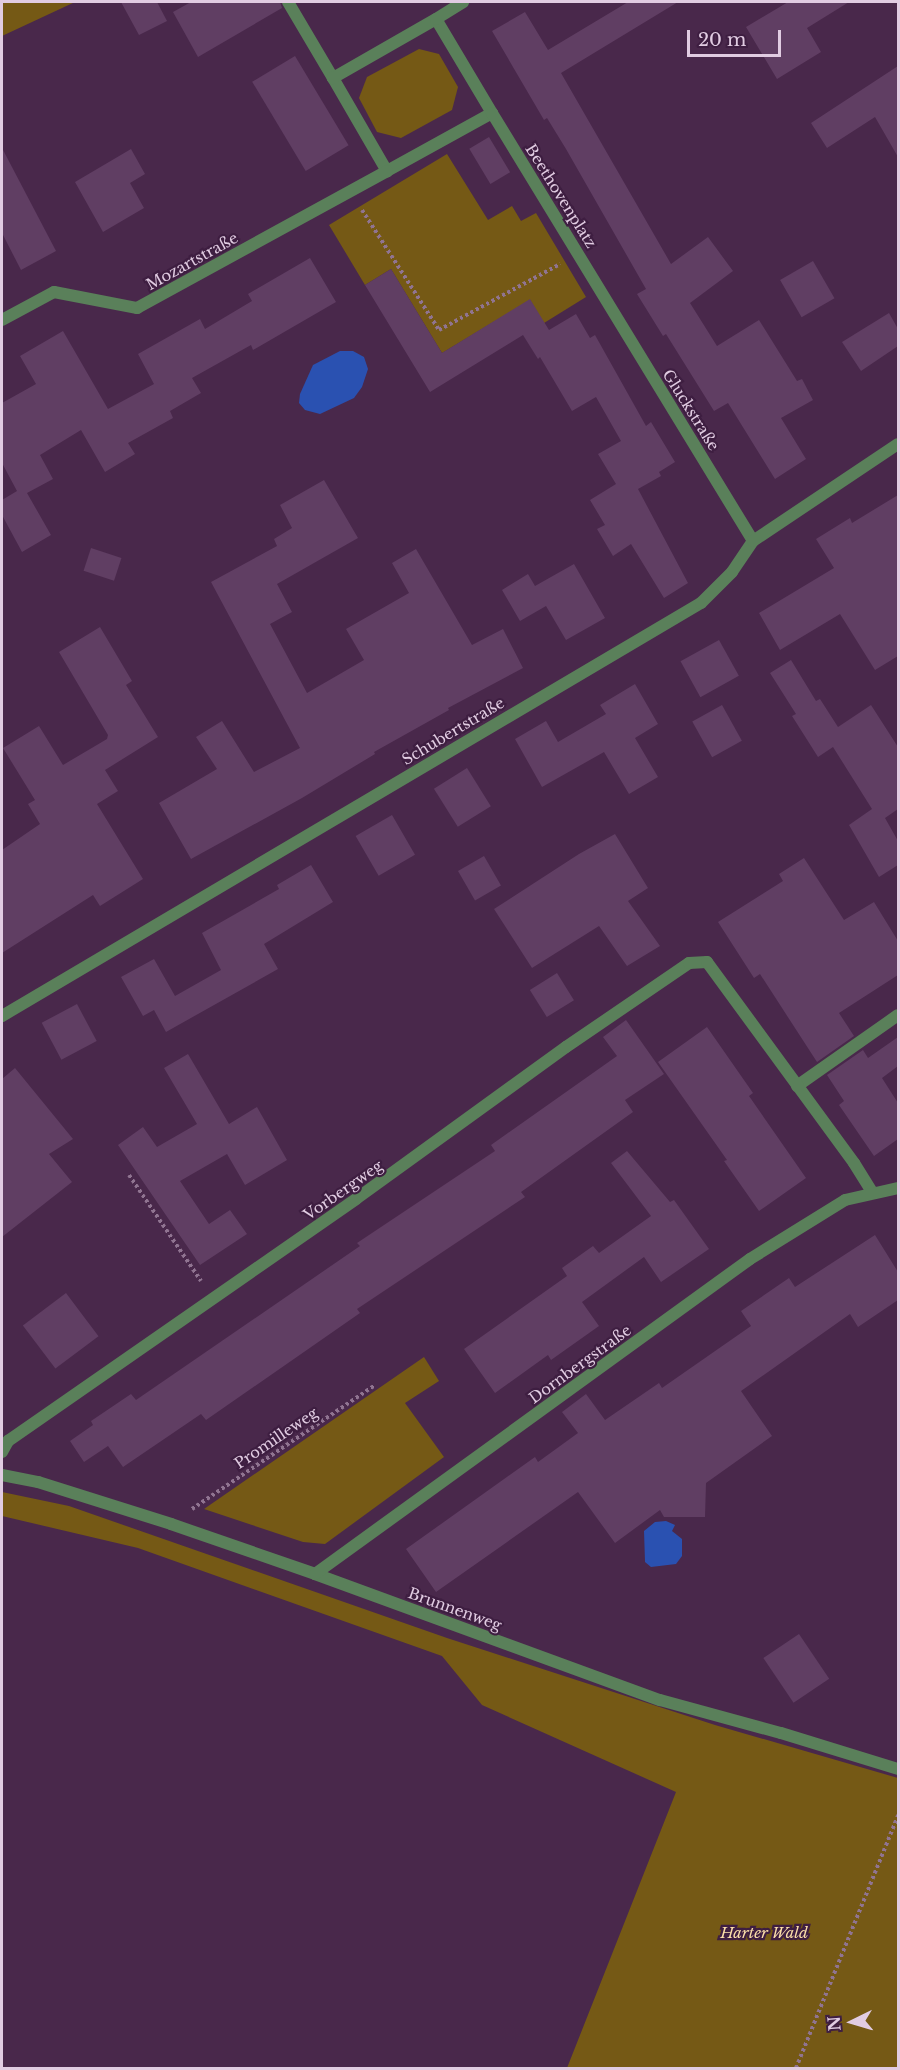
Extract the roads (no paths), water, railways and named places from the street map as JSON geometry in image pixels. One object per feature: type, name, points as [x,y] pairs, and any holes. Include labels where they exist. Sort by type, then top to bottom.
[{"type":"street","points":[[288,2],[387,171],[492,113]]},
{"type":"street","points":[[333,78],[463,2]]},
{"type":"street","name":"Beethovenplatz","points":[[436,19],[603,294]]},
{"type":"street","name":"Mozartstraße","points":[[2,320],[54,292],[137,308],[387,171]]},
{"type":"street","name":"Gluckstraße","points":[[603,294],[753,541]]},
{"type":"street","name":"Schubertstraße","points":[[2,1016],[701,603],[732,572],[753,541],[898,444]]},
{"type":"street","name":"Vorbergweg","points":[[2,1452],[8,1441],[356,1199],[566,1047],[689,963],[707,962],[797,1086]]},
{"type":"street","points":[[872,1192],[854,1163],[797,1086],[898,1015]]},
{"type":"street","name":"Dornbergstraße","points":[[315,1574],[750,1259],[845,1200],[872,1192],[898,1188]]},
{"type":"street","name":"Brunnenweg","points":[[2,1475],[38,1482],[149,1517],[315,1574],[660,1700],[898,1769]]},
{"type":"water","points":[[340,351],[353,351],[364,357],[368,369],[362,387],[354,398],[320,414],[305,410],[299,403],[300,394],[313,365]]},
{"type":"water","points":[[666,1521],[675,1525],[672,1531],[682,1539],[682,1556],[676,1564],[651,1567],[645,1562],[644,1531],[655,1522]]},
{"type":"park label","name":"Harter Wald","points":[[764,1933]]}]
